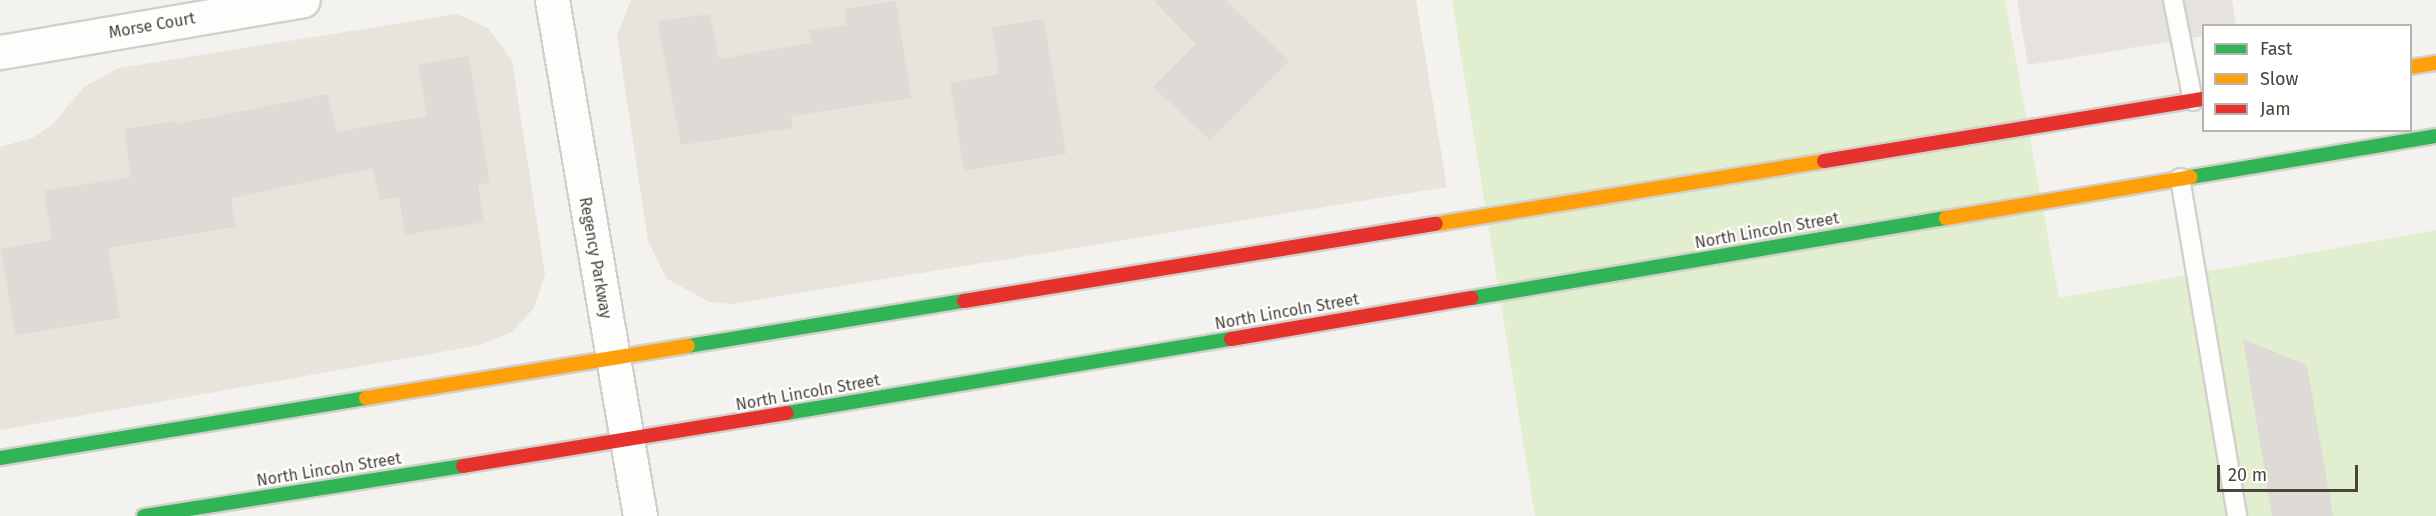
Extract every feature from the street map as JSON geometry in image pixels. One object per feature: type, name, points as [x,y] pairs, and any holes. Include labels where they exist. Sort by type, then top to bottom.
[{"type":"street","name":"Morse Court","points":[[0,52],[303,0]]},
{"type":"street","name":"Regency Parkway","points":[[552,0],[640,516]]},
{"type":"street","points":[[2412,67],[2436,63]]},
{"type":"street","points":[[0,458],[2198,100]]},
{"type":"street","name":"North Lincoln Street","points":[[144,516],[627,440],[2436,136]]},
{"type":"lane","points":[[2173,0],[2198,100]]},
{"type":"lane","points":[[2180,178],[2237,516]]},
{"type":"shaded area","points":[[631,0],[1416,0],[1447,187],[732,304],[709,302],[666,278],[648,241],[617,35]]},
{"type":"shaded area","points":[[2017,0],[2232,0],[2236,24],[2202,24],[2202,36],[2028,65]]},
{"type":"shaded area","points":[[457,14],[488,28],[512,61],[545,274],[534,308],[512,332],[481,345],[0,430],[0,147],[32,138],[51,126],[85,86],[119,68]]},
{"type":"green space","points":[[1452,0],[2005,0],[2059,298],[2436,230],[2436,516],[1535,516]]},
{"type":"building","points":[[1153,0],[1225,0],[1290,61],[1210,140],[1153,87],[1196,44]]},
{"type":"building","points":[[896,1],[911,98],[791,116],[793,128],[681,145],[657,21],[710,14],[719,59],[811,43],[809,30],[847,25],[844,9]]},
{"type":"building","points":[[1044,19],[1066,154],[964,171],[950,83],[999,74],[992,27]]},
{"type":"building","points":[[469,56],[490,183],[478,184],[484,222],[405,235],[399,197],[379,200],[373,168],[231,198],[236,227],[108,248],[120,318],[15,335],[1,249],[52,240],[44,191],[131,177],[124,129],[175,121],[176,124],[328,94],[336,132],[427,116],[418,65]]},
{"type":"building","points":[[2243,339],[2307,365],[2333,516],[2272,516]]},
{"type":"traffic: fast","points":[[2191,177],[2436,136]]},
{"type":"traffic: fast","points":[[1472,298],[1946,218]]},
{"type":"traffic: fast","points":[[688,346],[964,301]]},
{"type":"traffic: fast","points":[[787,413],[1231,339]]},
{"type":"traffic: fast","points":[[0,458],[366,398]]},
{"type":"traffic: fast","points":[[144,516],[463,466]]},
{"type":"traffic: slow","points":[[2412,67],[2436,63]]},
{"type":"traffic: slow","points":[[1436,224],[1824,161]]},
{"type":"traffic: slow","points":[[1946,218],[2191,177]]},
{"type":"traffic: slow","points":[[366,398],[688,346]]},
{"type":"traffic: jam","points":[[1824,161],[2202,99]]},
{"type":"traffic: jam","points":[[964,301],[1436,224]]},
{"type":"traffic: jam","points":[[1231,339],[1472,298]]},
{"type":"traffic: jam","points":[[463,466],[787,413]]}]
